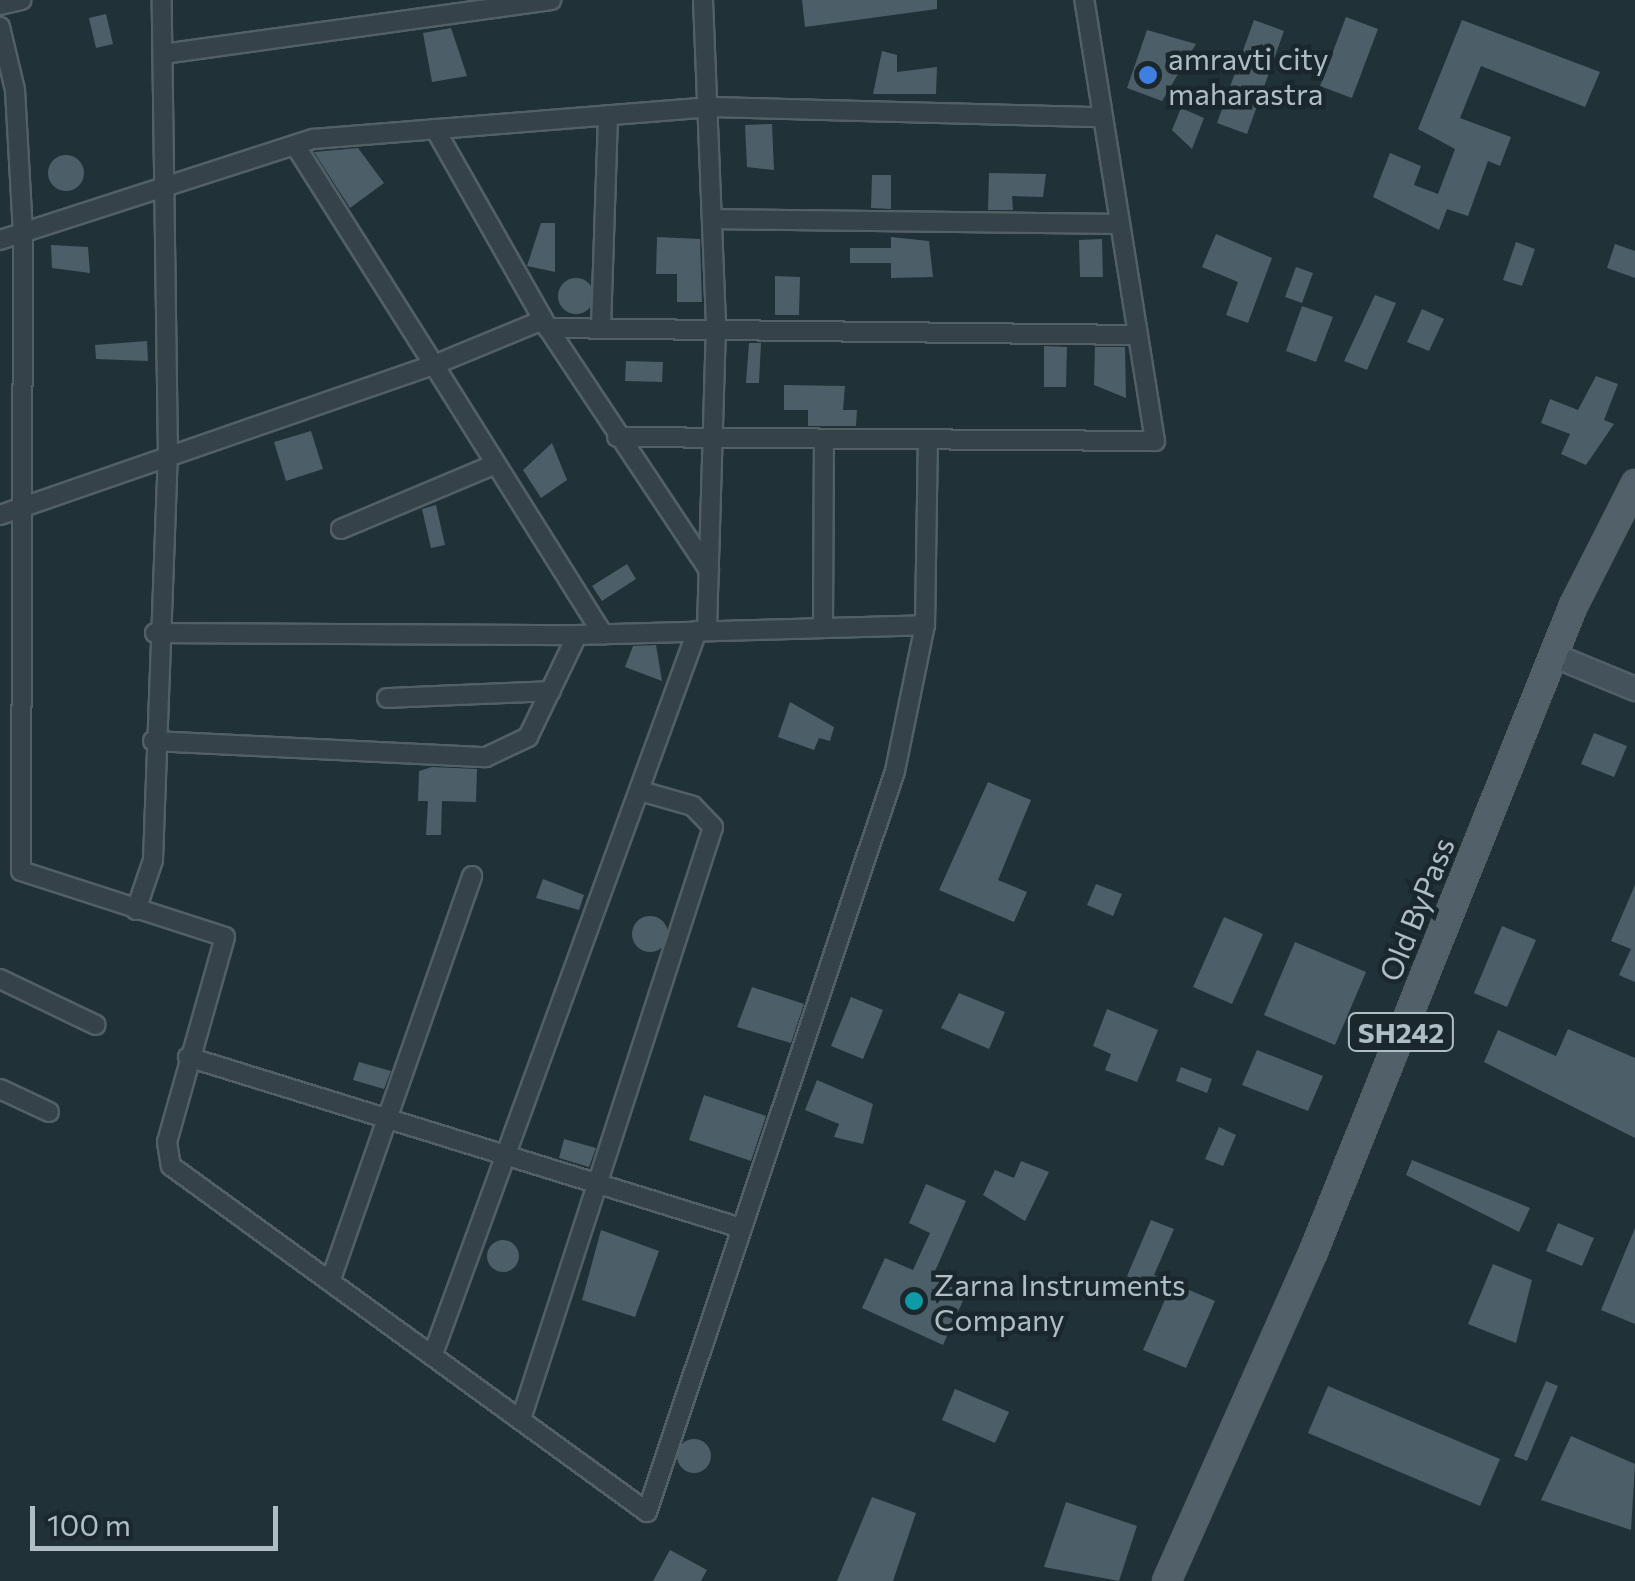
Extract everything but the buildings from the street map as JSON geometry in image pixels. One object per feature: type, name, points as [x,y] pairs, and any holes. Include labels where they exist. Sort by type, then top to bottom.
[{"type":"main road","name":"Old ByPass","points":[[1166,1581],[1313,1251],[1553,655],[1635,483]]},
{"type":"street","points":[[0,5],[20,0]]},
{"type":"street","points":[[136,910],[153,860],[155,633],[168,456],[162,0]]},
{"type":"street","points":[[396,0],[400,21]]},
{"type":"street","points":[[163,54],[551,0]]},
{"type":"street","points":[[433,1354],[603,871],[644,792],[702,630],[709,570],[716,325],[712,107],[703,0]]},
{"type":"street","points":[[618,437],[1155,441],[1114,224],[1084,0]]},
{"type":"street","points":[[0,27],[15,90],[24,233],[28,506],[20,867],[26,877],[227,942],[188,1057],[167,1142],[171,1166],[332,1279],[646,1512],[895,771],[925,626],[928,440]]},
{"type":"street","points":[[0,240],[295,145],[435,129],[712,107],[1100,117]]},
{"type":"street","points":[[601,327],[608,115]]},
{"type":"street","points":[[435,129],[546,324],[709,570]]},
{"type":"street","points":[[295,145],[602,634]]},
{"type":"street","points":[[714,219],[1114,224]]},
{"type":"street","points":[[0,515],[546,324],[1136,335]]},
{"type":"street","points":[[823,624],[824,440]]},
{"type":"street","points":[[341,529],[496,464]]},
{"type":"street","points":[[155,633],[578,635],[823,624],[925,626]]},
{"type":"street","points":[[153,741],[486,757],[528,737],[578,635]]},
{"type":"street","points":[[1553,655],[1635,688]]},
{"type":"street","points":[[387,698],[551,691]]},
{"type":"street","points":[[521,1420],[713,827],[693,806],[644,792]]},
{"type":"street","points":[[332,1279],[392,1123],[472,876]]},
{"type":"street","points":[[0,979],[96,1025]]},
{"type":"street","points":[[188,1057],[741,1228]]},
{"type":"street","points":[[0,1089],[49,1112]]},
{"type":"place","name":"amravti city maharastra","points":[[1148,75]]},
{"type":"place","name":"Zarna Instruments Company","points":[[914,1301]]}]
